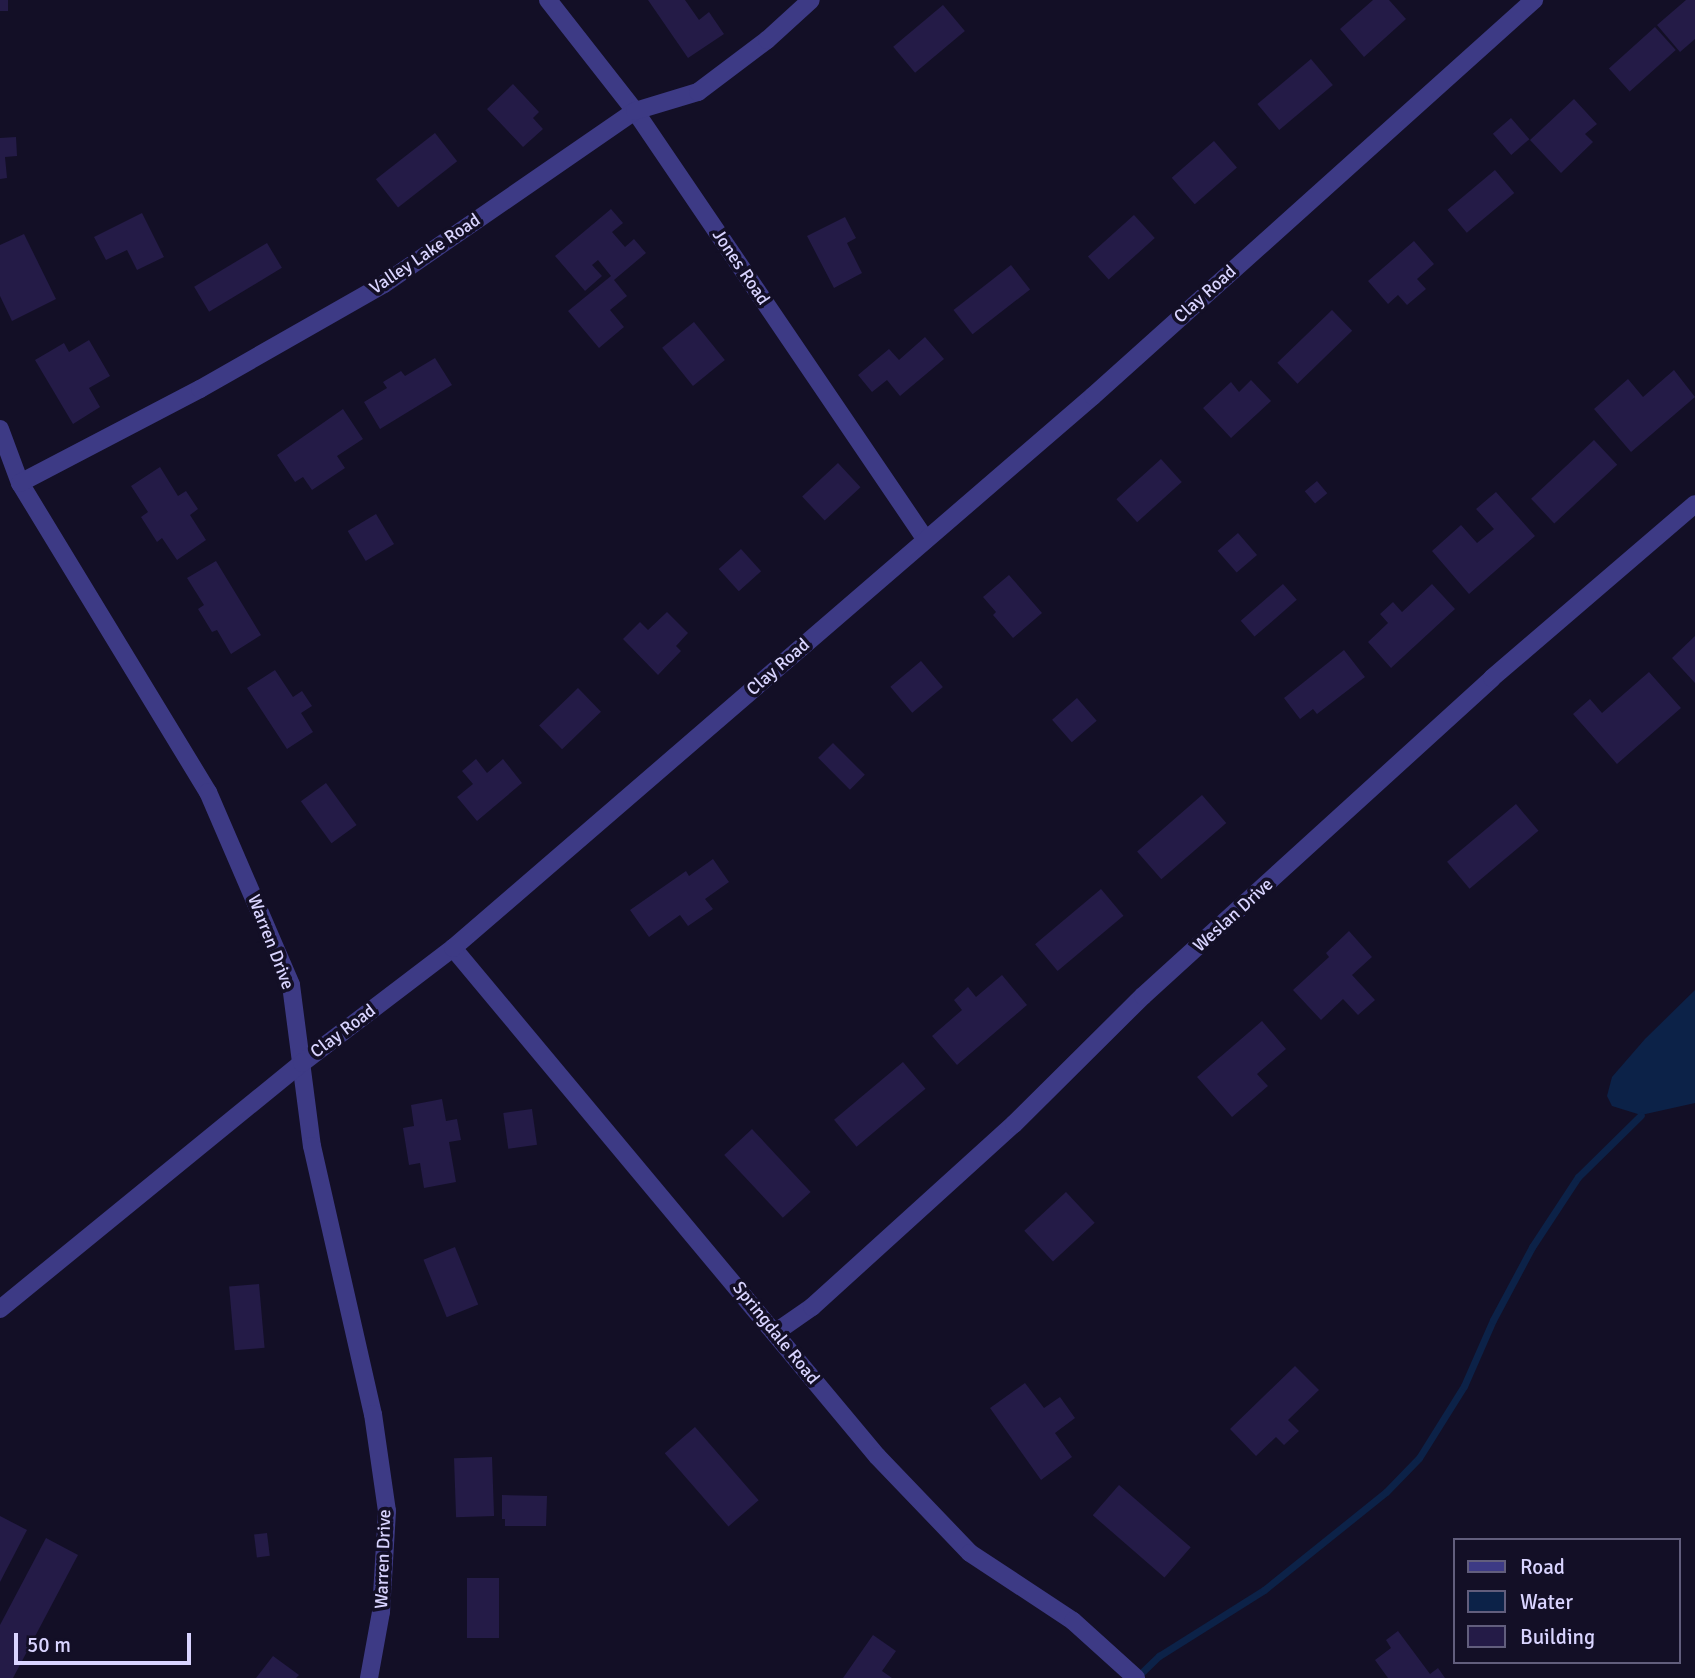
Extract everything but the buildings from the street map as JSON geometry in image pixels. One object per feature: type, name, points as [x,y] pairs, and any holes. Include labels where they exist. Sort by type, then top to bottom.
[{"type":"street","name":"Jones Road","points":[[548,0],[635,111],[926,540]]},
{"type":"street","name":"Valley Lake Road","points":[[20,483],[200,389],[384,284],[635,111],[698,92],[767,40],[811,0]]},
{"type":"street","name":"Clay Road","points":[[0,1309],[302,1063],[453,948],[1093,396],[1534,0]]},
{"type":"street","name":"Warren Drive","points":[[0,429],[20,483],[208,792],[291,985],[312,1146],[373,1414],[387,1511],[382,1612],[369,1678]]},
{"type":"street","name":"Weslan Drive","points":[[776,1332],[812,1307],[1014,1124],[1143,996],[1492,678],[1695,504]]},
{"type":"street","name":"Springdale Road","points":[[453,948],[776,1332],[877,1457],[970,1553],[1073,1620],[1136,1678]]},
{"type":"water","points":[[1695,990],[1695,1103],[1641,1115],[1612,1106],[1607,1096],[1612,1077],[1645,1039]]},
{"type":"waterway","points":[[1136,1678],[1159,1656],[1264,1590],[1386,1492],[1419,1458],[1464,1386],[1493,1320],[1532,1247],[1578,1177],[1641,1115]]}]
